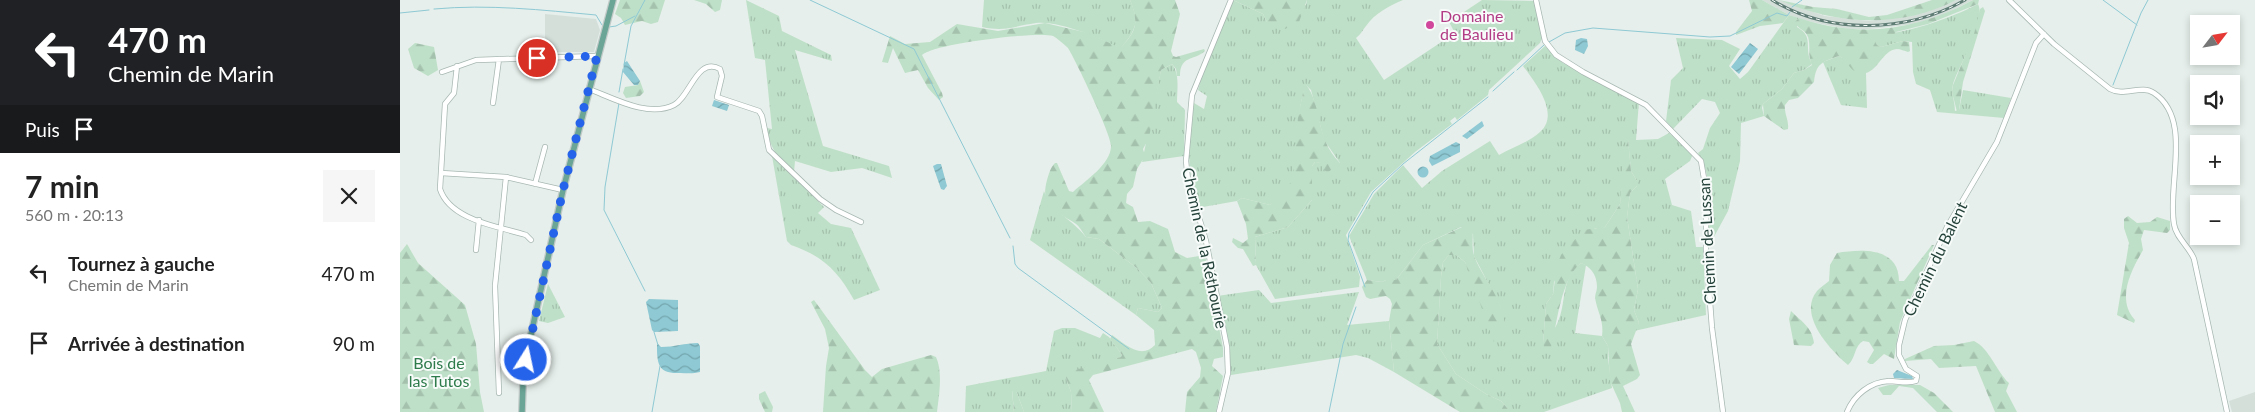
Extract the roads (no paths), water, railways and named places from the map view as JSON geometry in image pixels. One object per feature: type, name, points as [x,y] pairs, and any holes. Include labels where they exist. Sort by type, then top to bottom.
[{"type":"main road","points":[[522,412],[523,384],[530,339],[563,190],[613,0]]},
{"type":"street","name":"Chemin de la Réthourie","points":[[1219,412],[1228,373],[1227,348],[1219,318],[1206,240],[1188,180],[1186,161],[1192,95],[1231,0]]},
{"type":"street","name":"Chemin de Lussan","points":[[1536,0],[1545,41],[1556,55],[1583,72],[1646,105],[1701,161],[1706,190],[1706,249],[1712,328],[1723,412]]},
{"type":"street","points":[[2009,0],[2044,34],[2115,92],[2146,90],[2156,94],[2174,120],[2177,133],[2173,184],[2174,226],[2177,234],[2194,259],[2227,412]]},
{"type":"street","name":"Chemin du Balent","points":[[1847,412],[1856,396],[1876,384],[1887,381],[1916,381],[1916,376],[1906,369],[1899,355],[1899,345],[1905,320],[1947,227],[1997,142],[2036,43],[2044,34]]},
{"type":"street","points":[[442,72],[476,60],[597,56]]},
{"type":"street","points":[[493,103],[499,59]]},
{"type":"street","points":[[589,89],[647,108],[667,107],[680,101],[702,69],[712,65],[720,69],[722,76],[718,97],[759,112],[762,116],[769,150],[820,198],[836,210],[861,222]]},
{"type":"street","points":[[457,66],[454,93],[445,104],[440,189],[446,202],[456,212],[526,235],[531,240]]},
{"type":"street","points":[[536,184],[545,147]]},
{"type":"street","points":[[441,173],[506,177],[563,190]]},
{"type":"street","points":[[499,393],[495,286],[506,177]]},
{"type":"street","points":[[476,250],[479,220]]},
{"type":"water","points":[[1581,38],[1587,39],[1588,46],[1584,54],[1575,50],[1576,40]]},
{"type":"water","points":[[1750,43],[1758,49],[1739,74],[1731,67]]},
{"type":"water","points":[[627,61],[640,81],[638,85],[634,85],[623,72],[624,63]]},
{"type":"water","points":[[714,100],[729,105],[727,111],[712,106]]},
{"type":"water","points":[[1482,121],[1484,126],[1467,139],[1462,136]]},
{"type":"water","points":[[1456,142],[1460,144],[1460,152],[1432,166],[1429,161],[1430,156]]},
{"type":"water","points":[[941,164],[947,186],[944,190],[941,189],[933,166]]},
{"type":"water","points":[[1423,166],[1429,172],[1423,178],[1417,172]]},
{"type":"water","points":[[649,299],[678,300],[678,331],[654,332],[652,330],[646,302]]},
{"type":"water","points":[[698,343],[700,346],[700,372],[673,373],[663,370],[660,366],[658,362],[658,344],[661,347]]},
{"type":"water","points":[[1897,370],[1912,376],[1913,379],[1894,378],[1893,374]]},
{"type":"waterway","points":[[624,65],[631,26],[645,0]]},
{"type":"waterway","points":[[810,0],[914,49],[1010,238]]},
{"type":"waterway","points":[[1792,7],[1802,0]]},
{"type":"waterway","points":[[2103,0],[2137,25]]},
{"type":"waterway","points":[[2113,85],[2141,13],[2148,0]]},
{"type":"waterway","points":[[434,9],[495,7],[596,15],[602,25]]},
{"type":"waterway","points":[[400,13],[429,10]]},
{"type":"waterway","points":[[1549,42],[1565,33],[1593,28],[1710,37],[1730,36],[1777,13],[1787,16],[1790,12]]},
{"type":"waterway","points":[[609,27],[616,26],[635,16]]},
{"type":"waterway","points":[[1517,70],[1544,45]]},
{"type":"waterway","points":[[619,92],[623,69]]},
{"type":"waterway","points":[[1493,91],[1514,72]]},
{"type":"waterway","points":[[1365,287],[1348,240],[1349,233],[1373,192],[1403,164],[1488,97]]},
{"type":"waterway","points":[[619,103],[605,187],[604,210],[645,291]]},
{"type":"waterway","points":[[1013,246],[1015,264],[1018,268],[1129,349]]},
{"type":"waterway","points":[[1329,412],[1343,344],[1356,307]]},
{"type":"waterway","points":[[654,332],[658,345]]},
{"type":"waterway","points":[[652,412],[660,366]]},
{"type":"railway","points":[[1772,0],[1794,11],[1818,19],[1868,26],[1918,19],[1942,11],[1965,0]]},
{"type":"place","name":"Domaine de Baulieu","points":[[1430,25]]},
{"type":"park label","name":"Bois de las Tutos","points":[[439,372]]}]
